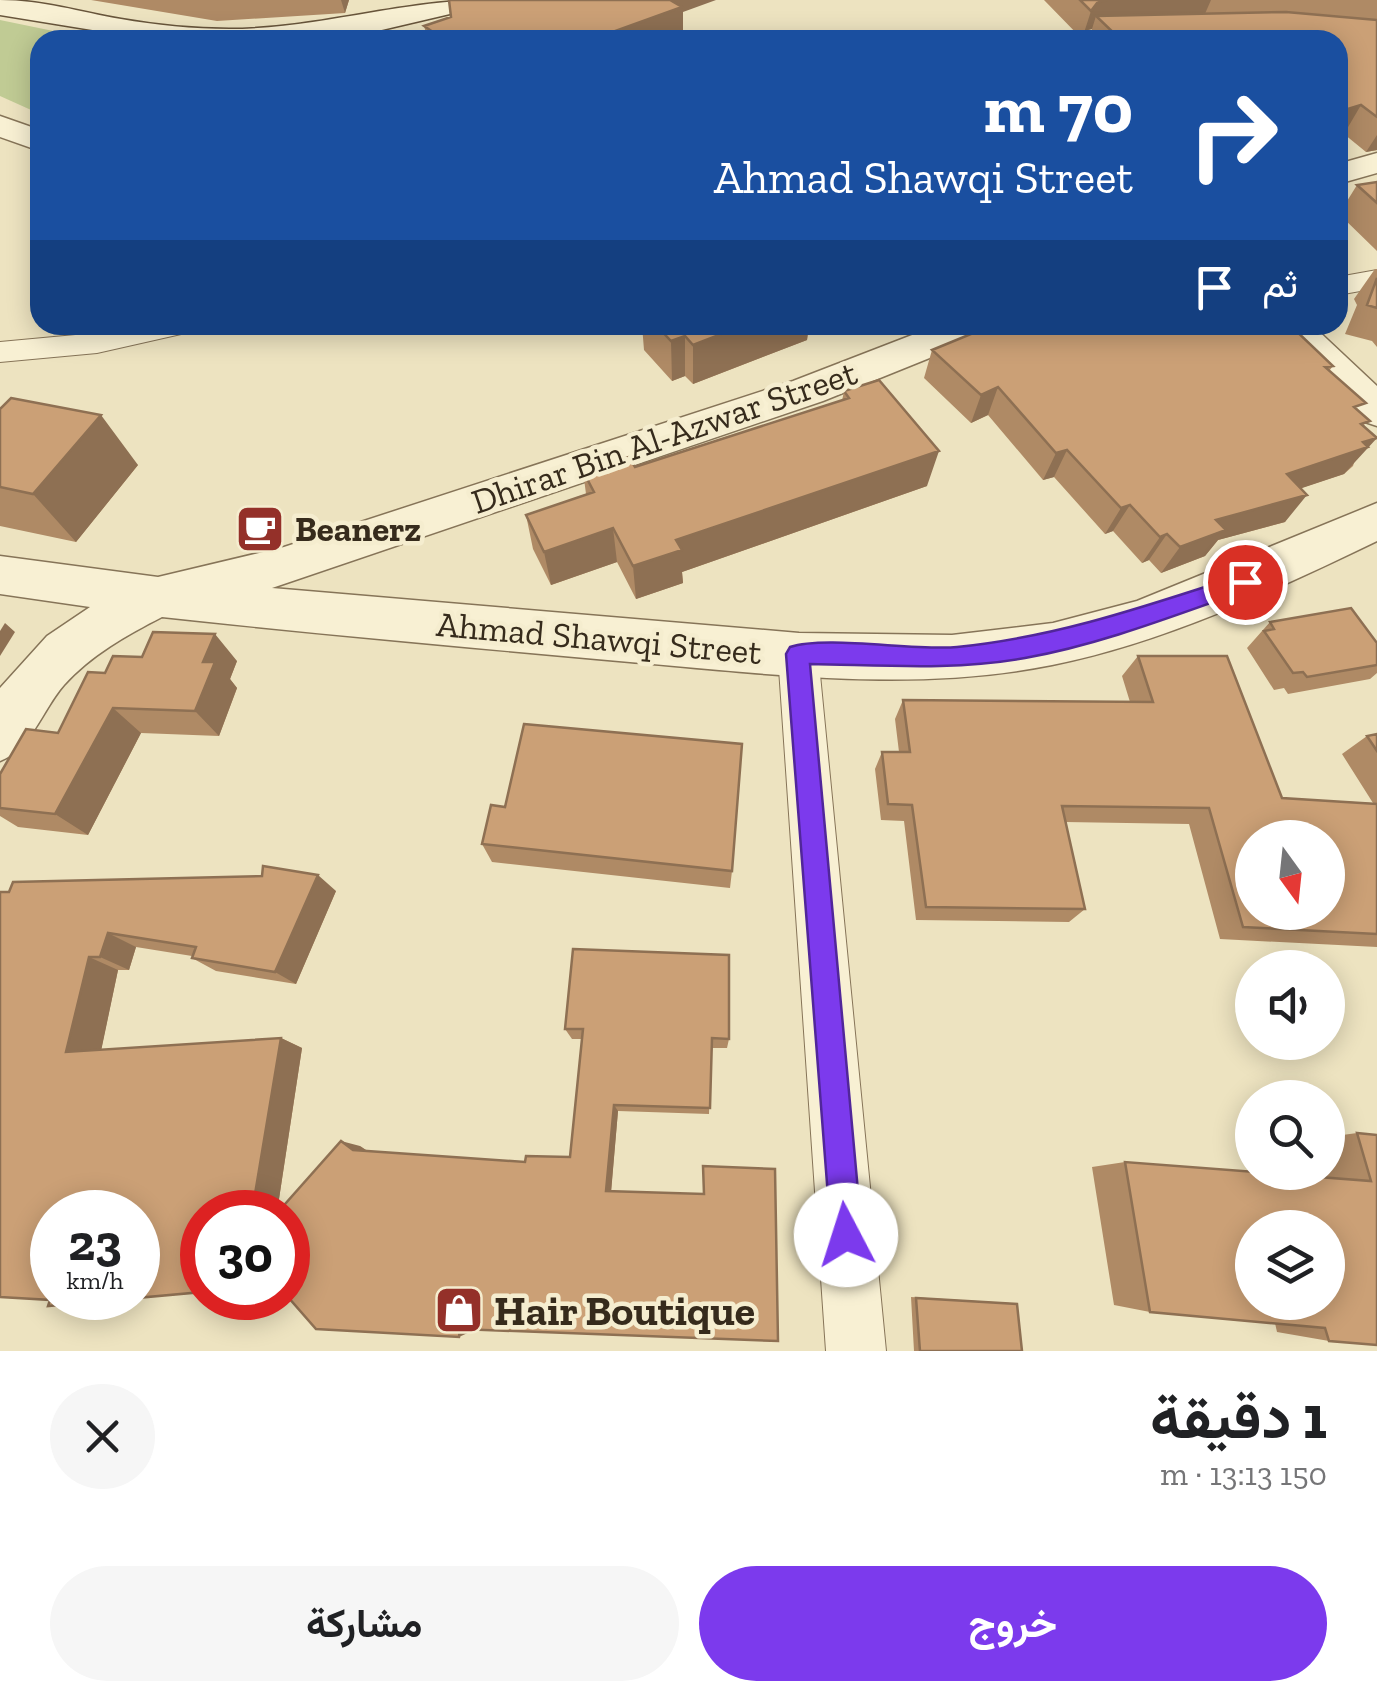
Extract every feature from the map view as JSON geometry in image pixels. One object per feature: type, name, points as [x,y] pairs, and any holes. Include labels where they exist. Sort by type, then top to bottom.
[{"type":"main road","points":[[320,30],[387,22],[474,0]]},
{"type":"main road","points":[[15,6],[136,30]]},
{"type":"street","points":[[0,126],[30,138]]},
{"type":"street","points":[[1348,171],[1377,163]]},
{"type":"street","points":[[1348,284],[1377,279]]},
{"type":"street","points":[[0,352],[97,343],[133,335]]},
{"type":"street","name":"Dhirar Bin Al-Azwar Street","points":[[0,575],[158,597],[267,571],[808,391],[950,335]]},
{"type":"street","points":[[1298,335],[1377,411]]},
{"type":"street","name":"Ahmad Shawqi Street","points":[[158,597],[798,654],[951,657],[1056,644],[1245,582],[1377,521]]},
{"type":"street","points":[[329,615],[315,601],[310,578],[318,565],[338,548]]},
{"type":"street","points":[[0,737],[31,684],[74,641],[158,597]]},
{"type":"street","points":[[798,654],[856,1351]]},
{"type":"green space","points":[[0,20],[48,30],[30,30],[30,110],[0,96]]},
{"type":"building","points":[[449,0],[670,0],[682,7],[618,30],[430,30],[424,26],[451,17]]},
{"type":"building","points":[[1080,0],[1107,0],[1097,3],[1091,11]]},
{"type":"building","points":[[1286,12],[1377,20],[1377,117],[1361,105],[1348,109],[1348,30],[1111,30],[1096,16]]},
{"type":"building","points":[[1377,182],[1377,203],[1357,185]]},
{"type":"building","points":[[1377,278],[1377,308],[1367,305]]},
{"type":"building","points":[[665,335],[719,335],[693,345],[685,336],[671,341]]},
{"type":"building","points":[[968,335],[1300,335],[1333,366],[1325,367],[1366,403],[1354,407],[1370,421],[1361,424],[1377,438],[1363,442],[1368,447],[1287,474],[1307,495],[1216,520],[1226,530],[1180,547],[1167,534],[1160,537],[1130,505],[1121,508],[1067,450],[1056,453],[998,387],[981,395],[932,350]]},
{"type":"building","points":[[879,380],[939,451],[676,540],[682,550],[633,566],[613,528],[544,552],[526,515],[594,492],[583,471],[629,457],[635,467],[849,398],[844,391]]},
{"type":"building","points":[[11,398],[101,415],[33,494],[0,487],[0,409]]},
{"type":"building","points":[[1351,608],[1377,643],[1377,665],[1307,677],[1303,672],[1293,673],[1264,631],[1274,629],[1270,622]]},
{"type":"building","points":[[153,632],[215,634],[203,662],[215,662],[195,711],[113,708],[55,814],[0,808],[0,774],[26,729],[58,733],[88,672],[105,673],[113,656],[142,657]]},
{"type":"building","points":[[1138,656],[1227,656],[1282,798],[1377,804],[1377,934],[1300,930],[1345,930],[1345,820],[1235,820],[1235,899],[1209,808],[1062,806],[1085,909],[926,907],[912,805],[888,804],[882,752],[910,752],[903,700],[1153,702]]},
{"type":"building","points":[[524,724],[742,744],[732,871],[482,844],[491,805],[505,807]]},
{"type":"building","points":[[1377,734],[1377,751],[1367,736]]},
{"type":"building","points":[[263,866],[318,875],[275,972],[192,958],[196,947],[108,933],[100,957],[89,957],[66,1052],[281,1038],[256,1190],[180,1190],[180,1294],[160,1296],[160,1190],[30,1190],[30,1299],[0,1297],[0,892],[9,892],[13,882],[262,876]]},
{"type":"building","points":[[573,949],[729,955],[729,1039],[712,1038],[710,1108],[614,1105],[606,1191],[704,1194],[703,1166],[775,1169],[778,1341],[460,1329],[459,1337],[316,1329],[308,1320],[310,1190],[298,1190],[341,1141],[353,1150],[525,1162],[526,1156],[570,1157],[583,1029],[565,1029]]},
{"type":"building","points":[[1357,1133],[1377,1135],[1377,1345],[1329,1341],[1325,1328],[1238,1320],[1345,1320],[1345,1210],[1235,1210],[1235,1320],[1150,1312],[1125,1162],[1235,1170],[1235,1190],[1345,1190],[1345,1179],[1371,1181]]},
{"type":"building","points":[[916,1298],[1017,1304],[1022,1351],[920,1351]]},
{"type":"place","name":"Beanerz","points":[[260,529]]},
{"type":"place","name":"Hair Boutique","points":[[459,1310]]},
{"type":"route","points":[[846,1235],[798,654],[951,657],[1056,644],[1245,582]]}]
